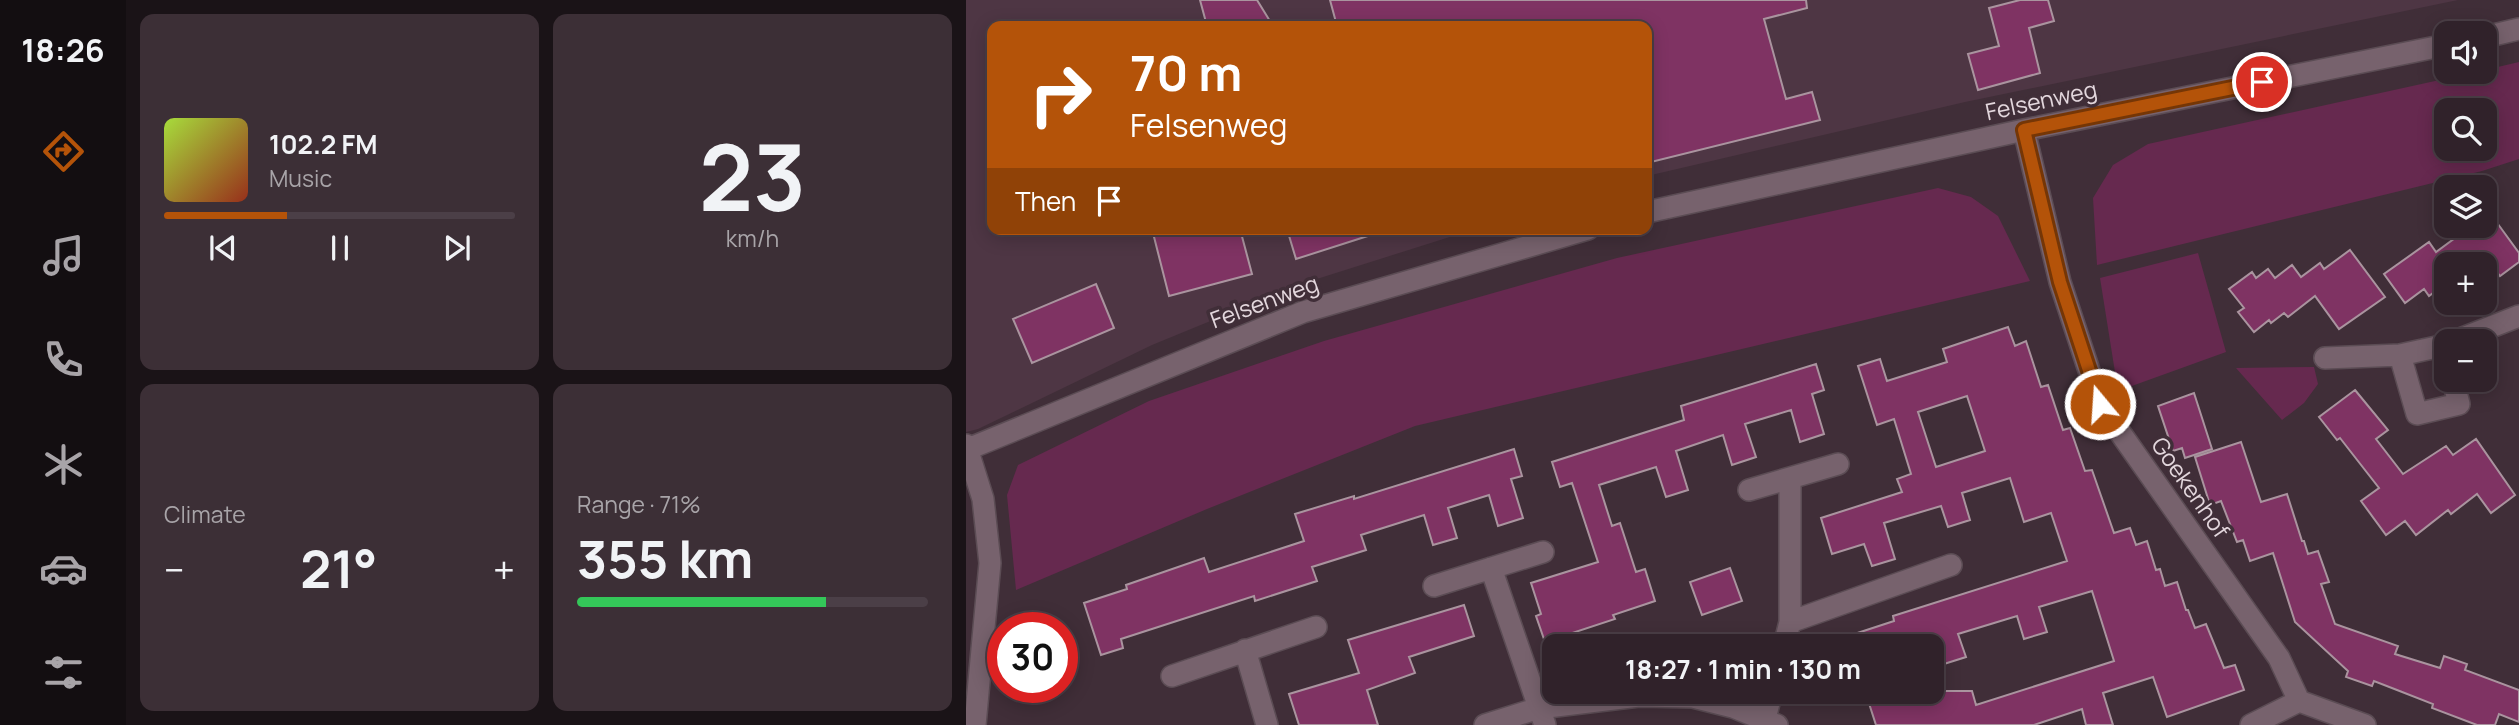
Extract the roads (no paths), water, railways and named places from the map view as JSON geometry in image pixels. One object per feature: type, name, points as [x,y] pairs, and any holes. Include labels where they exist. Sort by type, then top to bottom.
[{"type":"street","points":[[2497,34],[2519,29]]},
{"type":"street","name":"Felsenweg","points":[[1652,211],[2024,130],[2434,47]]},
{"type":"street","name":"Goekenhof","points":[[2024,130],[2060,282],[2100,404],[2279,659],[2299,701]]},
{"type":"street","name":"Felsenweg","points":[[967,447],[1303,312],[1567,235]]},
{"type":"street","points":[[2489,329],[2519,316]]},
{"type":"street","points":[[2325,358],[2400,355],[2434,349]]},
{"type":"street","points":[[2400,355],[2417,414],[2459,404],[2456,392]]},
{"type":"street","points":[[967,447],[982,499],[990,563],[975,725]]},
{"type":"street","points":[[1749,490],[1838,464]]},
{"type":"street","points":[[1787,634],[1790,622],[1790,479]]},
{"type":"street","points":[[1434,586],[1542,552]]},
{"type":"street","points":[[1790,622],[1951,565]]},
{"type":"street","points":[[1491,568],[1542,717]]},
{"type":"street","points":[[1172,677],[1316,627]]},
{"type":"street","points":[[1245,650],[1267,725]]},
{"type":"street","points":[[1485,725],[1542,717],[1639,696],[1693,697],[1733,707],[1771,722],[1772,704]]},
{"type":"street","points":[[2251,725],[2299,701],[2365,725]]}]
